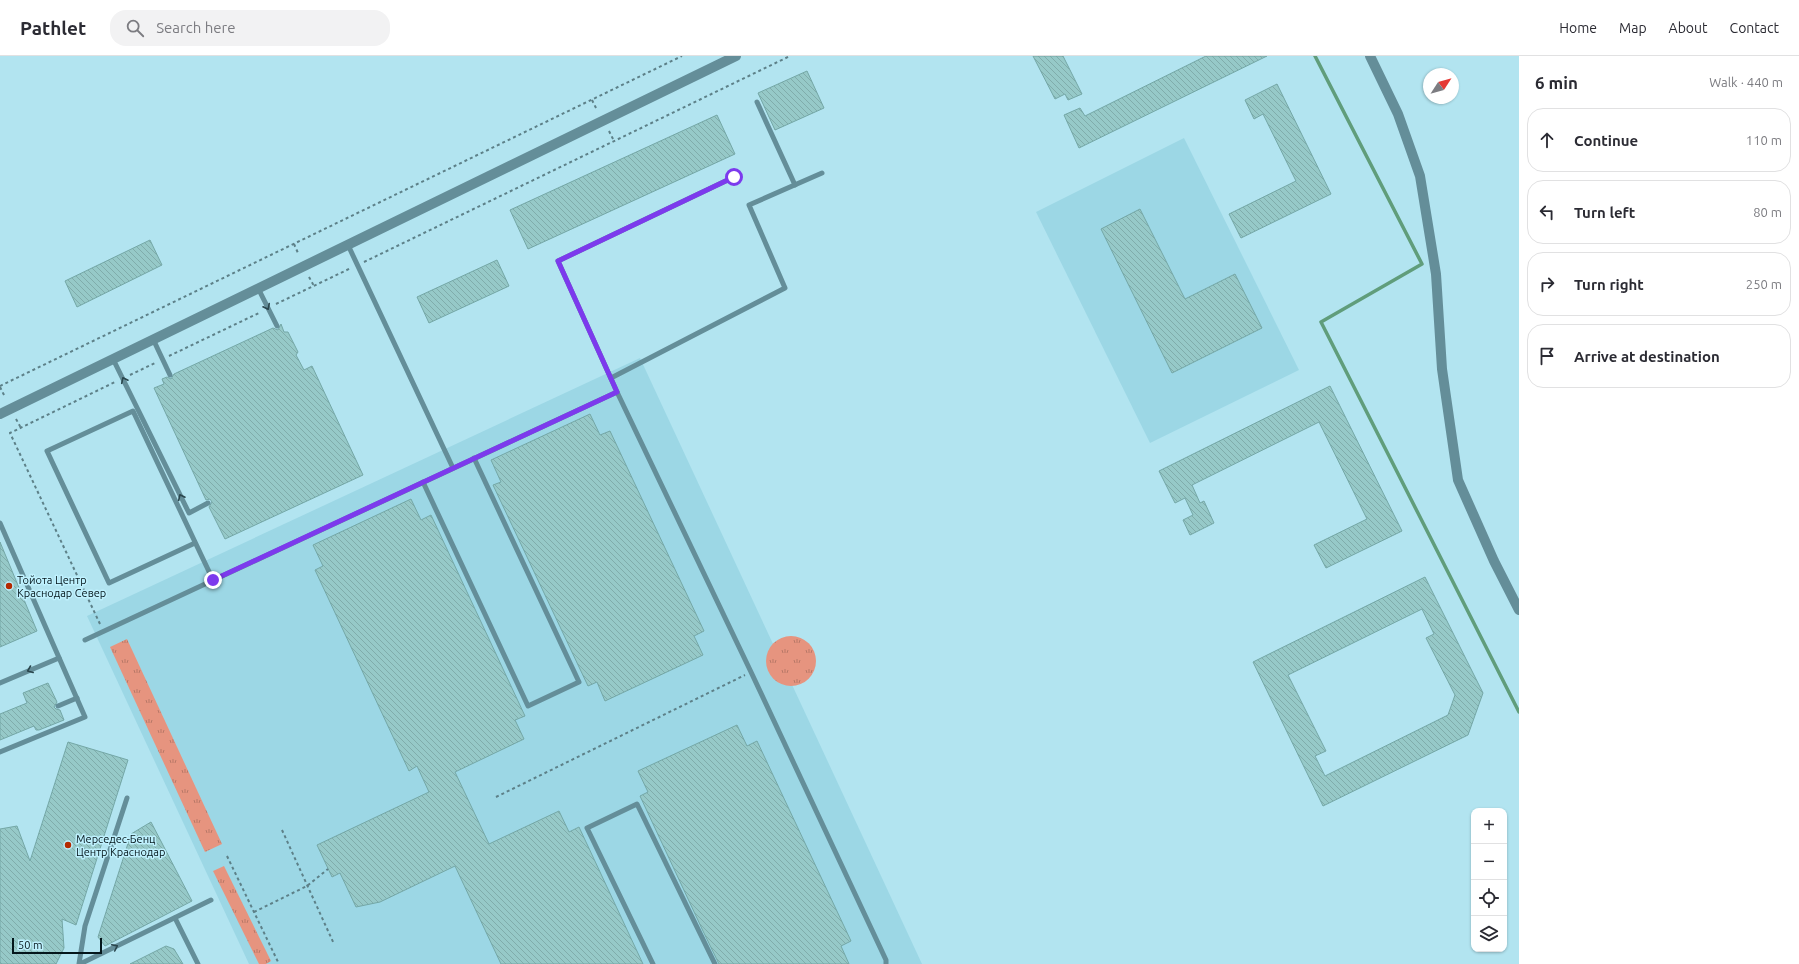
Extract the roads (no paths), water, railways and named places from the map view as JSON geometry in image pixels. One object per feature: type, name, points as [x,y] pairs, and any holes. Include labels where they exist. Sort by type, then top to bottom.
[{"type":"street","points":[[0,414],[736,56]]},
{"type":"street","points":[[1370,56],[1398,114],[1420,176],[1436,274],[1442,369],[1458,480],[1494,561],[1519,610]]},
{"type":"lane","points":[[757,102],[795,185]]},
{"type":"lane","points":[[611,378],[785,288],[749,205],[822,173]]},
{"type":"lane","points":[[734,177],[558,261],[617,392],[752,672],[886,960],[886,964]]},
{"type":"lane","points":[[348,245],[453,468]]},
{"type":"lane","points":[[258,288],[277,326]]},
{"type":"lane","points":[[153,339],[170,376]]},
{"type":"lane","points":[[113,359],[189,513],[208,503]]},
{"type":"lane","points":[[85,640],[617,392]]},
{"type":"lane","points":[[195,543],[109,583],[47,451],[133,410],[213,580]]},
{"type":"lane","points":[[423,482],[528,706],[579,682],[474,458]]},
{"type":"lane","points":[[0,523],[85,717],[0,752]]},
{"type":"lane","points":[[0,683],[59,658]]},
{"type":"lane","points":[[58,706],[77,698]]},
{"type":"lane","points":[[80,964],[85,926],[127,798]]},
{"type":"lane","points":[[653,964],[587,828],[637,804],[715,964]]},
{"type":"lane","points":[[80,964],[211,900]]},
{"type":"lane","points":[[175,918],[198,964]]},
{"type":"waterway","points":[[1315,56],[1422,264],[1321,322],[1519,712]]},
{"type":"place","name":"Тойота Центр Краснодар Север","points":[[9,586]]},
{"type":"place","name":"Мерседес-Бенц Центр Краснодар","points":[[68,845]]}]
